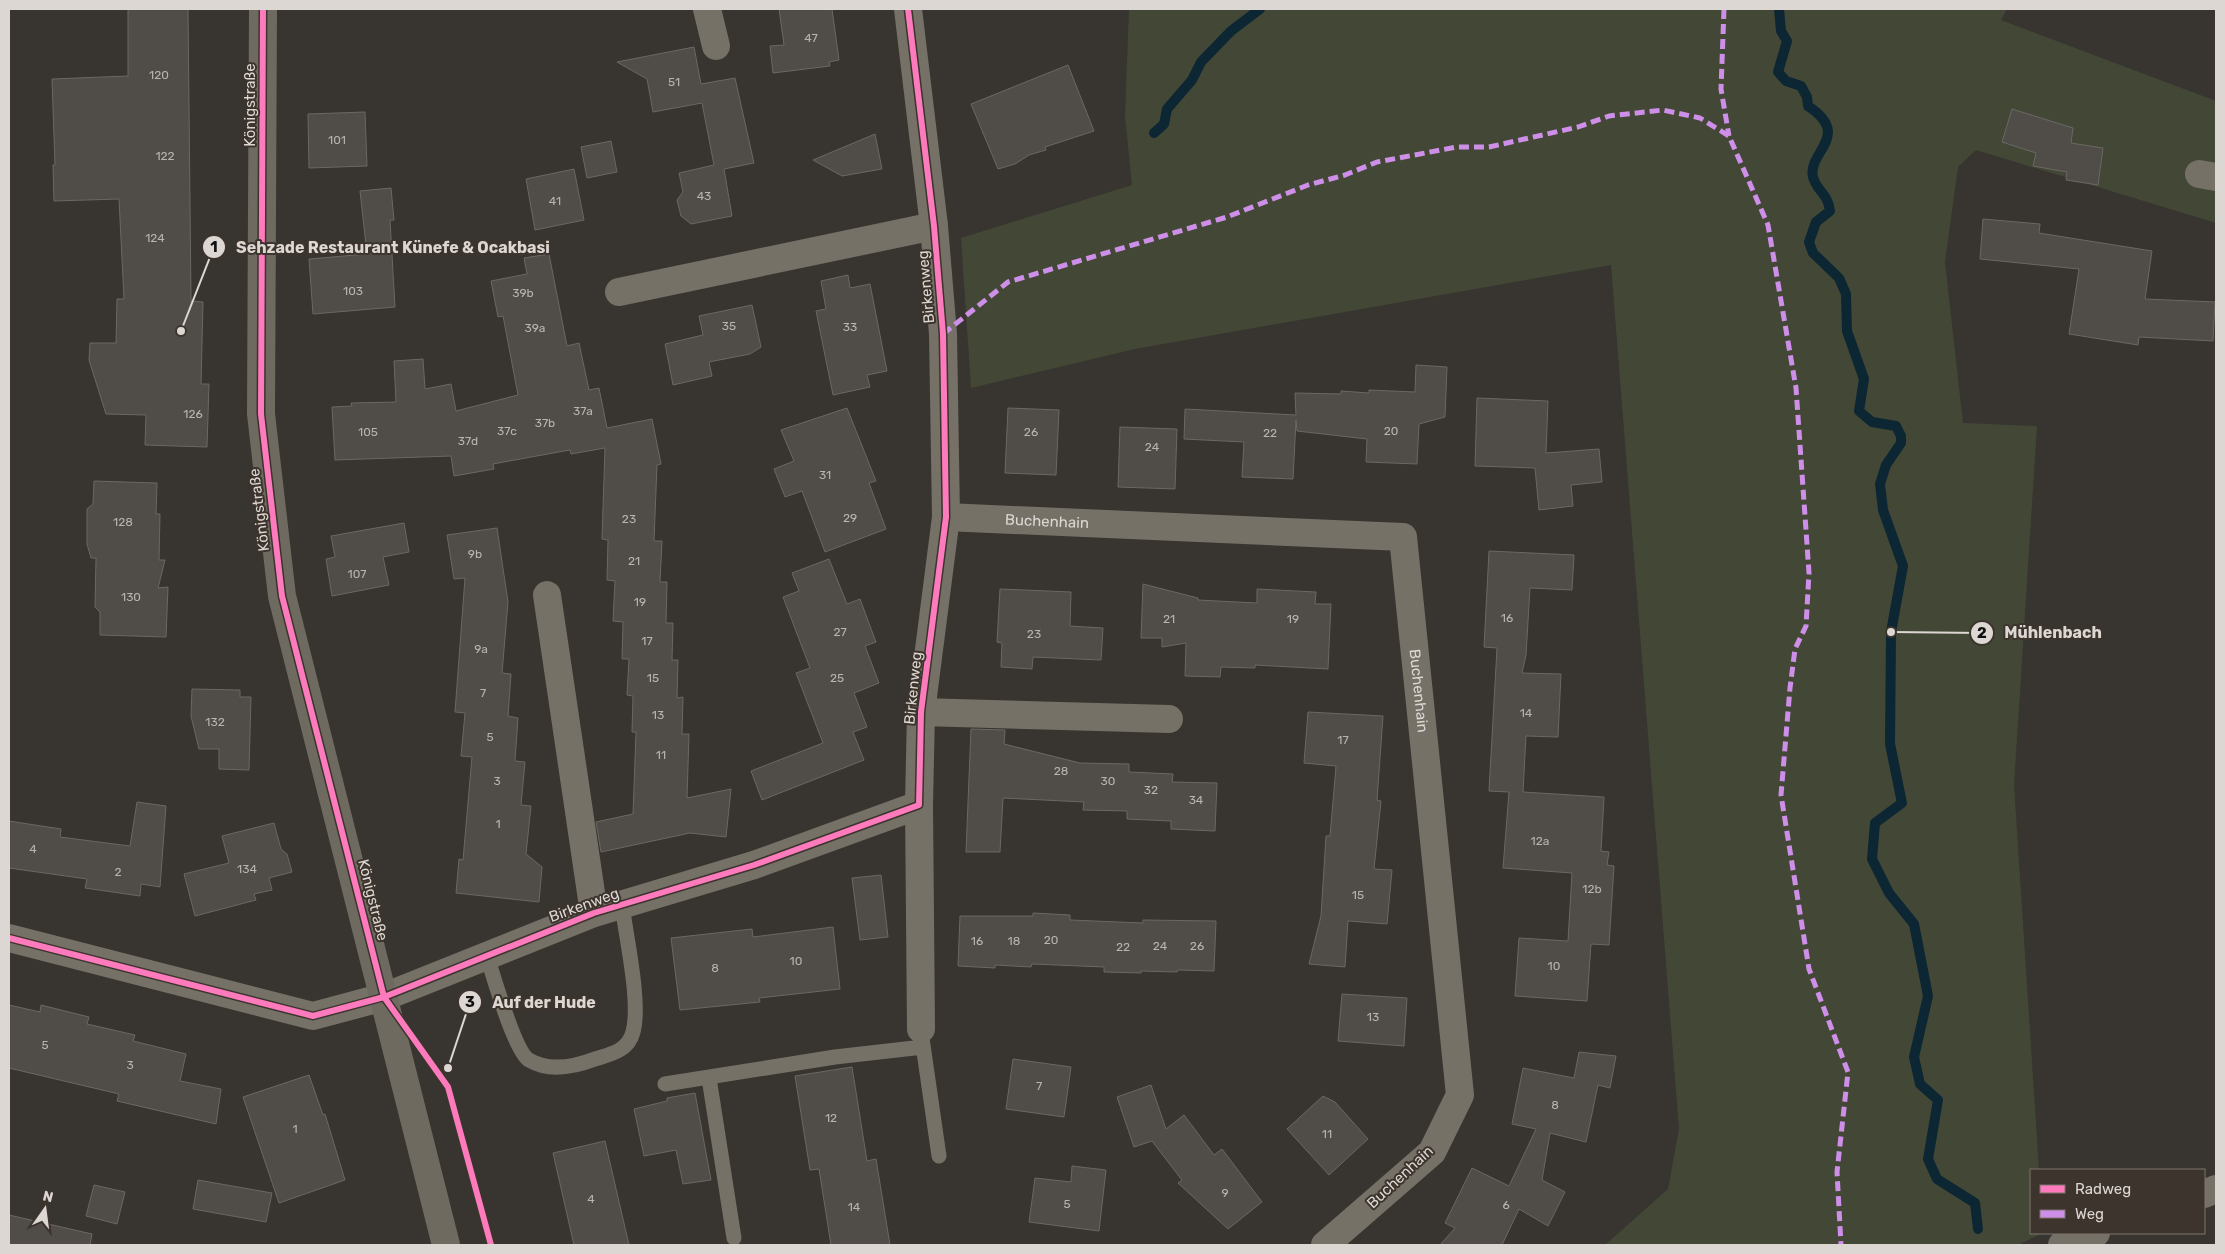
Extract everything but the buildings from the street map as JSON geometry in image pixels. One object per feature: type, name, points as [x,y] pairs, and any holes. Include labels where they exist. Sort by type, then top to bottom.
[{"type":"main road","name":"Königstraße","points":[[263,9],[261,414],[281,587],[446,1245]]},
{"type":"street","points":[[707,9],[716,46]]},
{"type":"street","name":"Birkenweg","points":[[908,9],[934,226],[943,334],[946,517],[921,712],[919,805],[922,1038]]},
{"type":"street","name":"Birkenweg","points":[[619,292],[934,226]]},
{"type":"street","name":"Buchenhain","points":[[946,517],[1403,537],[1460,1095],[1432,1152],[1325,1245]]},
{"type":"street","name":"Birkenweg","points":[[547,595],[594,913]]},
{"type":"street","name":"Birkenweg","points":[[921,712],[1169,719]]},
{"type":"street","name":"Birkenweg","points":[[9,938],[313,1016],[384,996],[594,913],[754,865],[919,805]]},
{"type":"street","points":[[2062,1245],[2093,1234]]},
{"type":"lane","points":[[487,956],[515,1039],[527,1060],[546,1067],[574,1067],[623,1049],[633,1033],[636,1004],[622,904]]},
{"type":"lane","points":[[665,1084],[835,1057],[922,1038],[939,1156]]},
{"type":"lane","points":[[709,1078],[734,1238]]},
{"type":"green space","points":[[1129,9],[2007,9],[2001,20],[2216,101],[2216,223],[1976,150],[1958,167],[1945,262],[1963,423],[2037,426],[2014,785],[2039,1169],[2030,1169],[2030,1234],[2041,1234],[2018,1245],[1605,1245],[1668,1189],[1679,1129],[1611,265],[1135,349],[971,388],[961,238],[1132,185],[1125,116]]},
{"type":"waterway","points":[[1154,133],[1164,124],[1167,109],[1192,80],[1201,62],[1231,31],[1260,9]]},
{"type":"waterway","points":[[1779,9],[1781,31],[1787,41],[1778,72],[1786,81],[1801,86],[1807,97],[1808,106],[1821,117],[1827,126],[1828,135],[1813,168],[1813,177],[1825,196],[1830,211],[1816,222],[1809,242],[1813,253],[1839,278],[1846,294],[1847,331],[1864,379],[1859,411],[1872,422],[1896,426],[1901,436],[1901,443],[1886,465],[1880,484],[1883,510],[1903,566],[1891,632],[1890,744],[1902,803],[1875,823],[1872,859],[1889,893],[1914,924],[1928,996],[1914,1057],[1920,1084],[1938,1100],[1928,1159],[1937,1179],[1975,1203],[1978,1229]]},
{"type":"marked path","points":[[1724,9],[1721,89],[1729,136]]},
{"type":"marked path","points":[[943,334],[1008,282],[1227,217],[1308,185],[1345,175],[1377,162],[1457,147],[1489,147],[1578,127],[1609,116],[1663,110],[1700,118],[1729,136],[1768,225],[1796,388],[1809,573],[1806,626],[1795,649],[1790,688],[1781,795],[1809,969],[1848,1072],[1837,1172],[1841,1245]]},
{"type":"cycle path","points":[[263,9],[261,414],[282,596],[384,997],[448,1087],[491,1245]]},
{"type":"cycle path","points":[[9,938],[313,1016],[384,997],[594,913],[754,865],[919,805],[921,712],[946,517],[943,334],[934,226],[908,9]]},
{"type":"place","name":"Sehzade Restaurant Künefe & Ocakbasi","points":[[181,331]]},
{"type":"place","name":"Mühlenbach","points":[[1891,632]]},
{"type":"place","name":"Auf der Hude","points":[[448,1068]]}]
